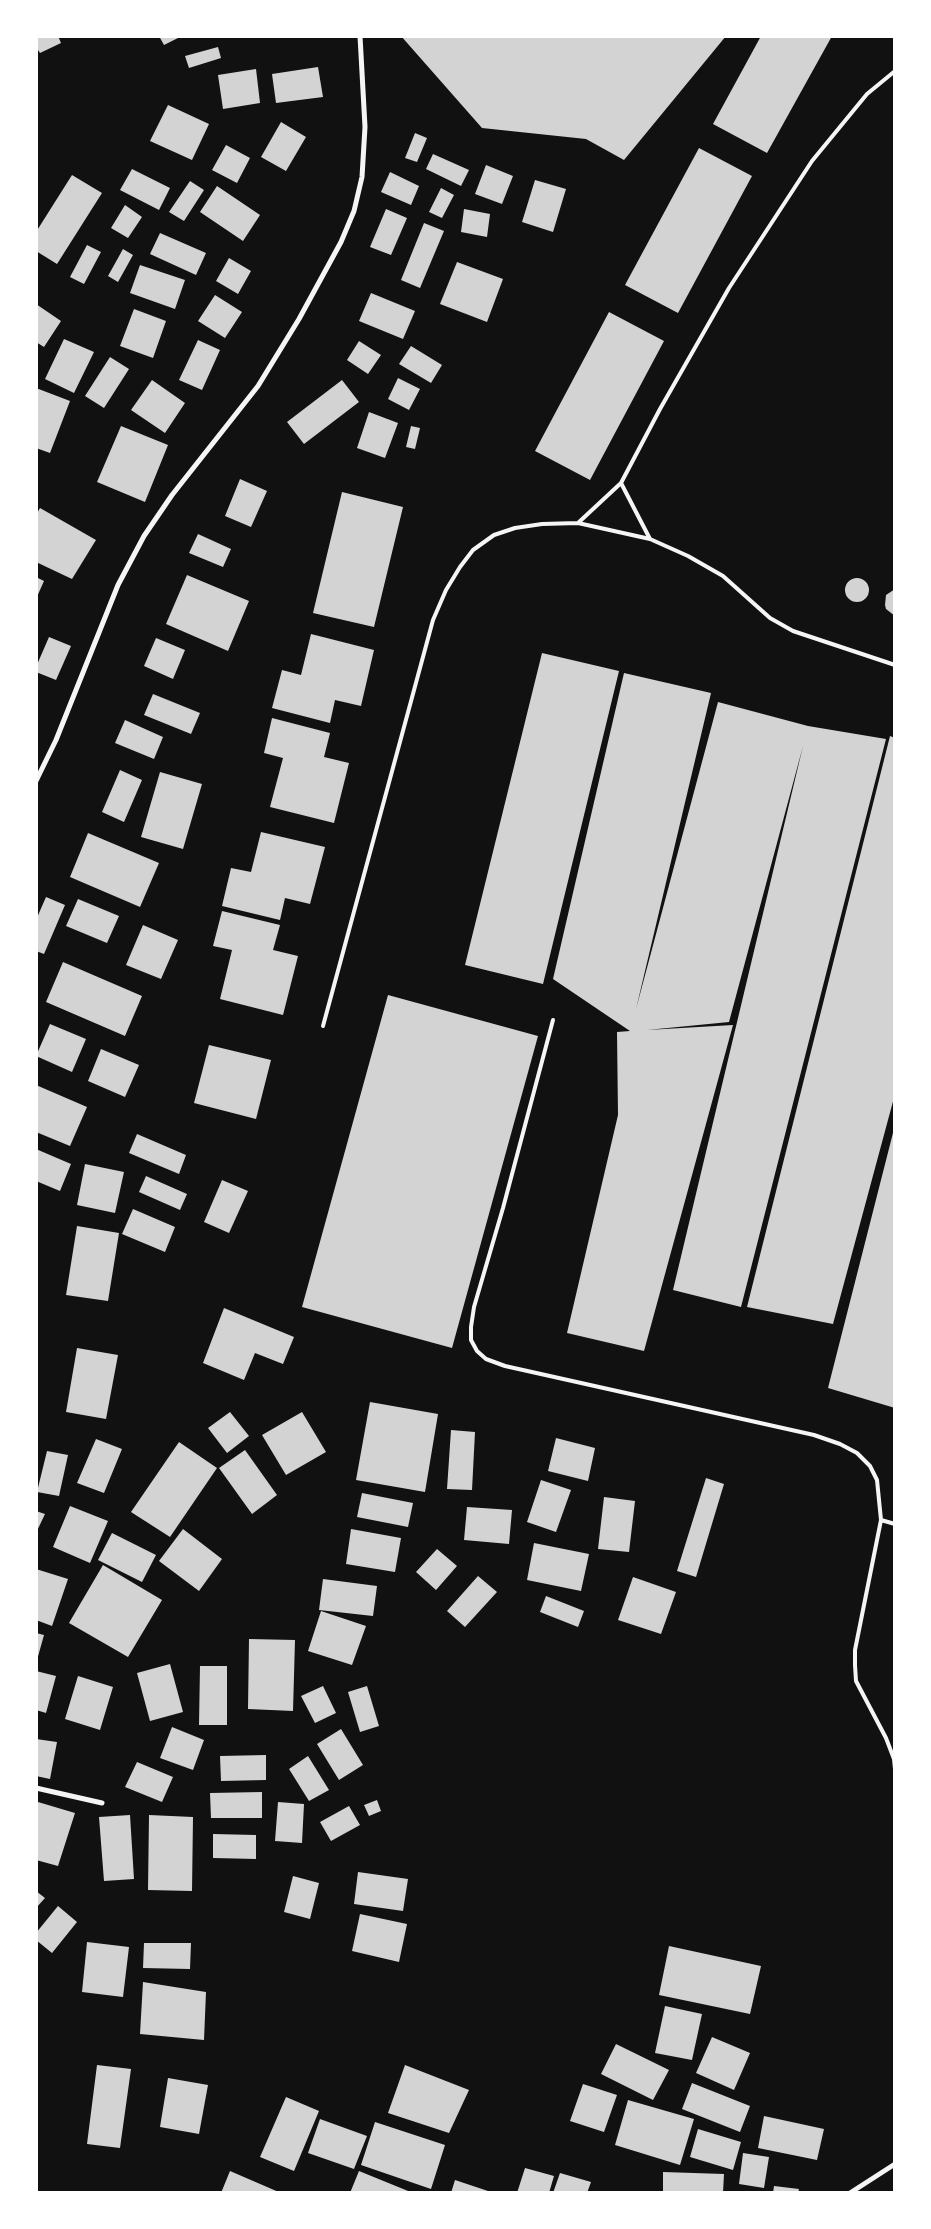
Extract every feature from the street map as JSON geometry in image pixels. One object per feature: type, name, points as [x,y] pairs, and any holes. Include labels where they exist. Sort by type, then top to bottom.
[{"type":"street","points":[[36,780],[56,740],[118,585],[139,544],[172,495],[258,386],[299,319],[341,242],[354,211],[362,177],[364,101],[360,36]]},
{"type":"street","points":[[36,1788],[102,1803]]},
{"type":"street","points":[[850,2193],[895,2164]]},
{"type":"lane","points":[[578,523],[621,483],[660,409],[729,288],[812,161],[862,101],[895,71]]},
{"type":"lane","points":[[621,483],[650,540]]},
{"type":"lane","points":[[323,1026],[433,620],[446,590],[460,566],[473,550],[494,535],[515,528],[578,523],[650,540],[688,556],[723,576],[770,618],[793,631],[895,665]]},
{"type":"lane","points":[[553,1020],[503,1208],[474,1307],[471,1340],[486,1359],[505,1366],[814,1435],[840,1444],[857,1453],[870,1466],[877,1480],[881,1520],[855,1650],[856,1681],[886,1738],[894,1759],[895,1769]]},
{"type":"lane","points":[[881,1520],[895,1524]]},
{"type":"building","points":[[36,36],[58,36],[61,43],[40,53],[36,47]]},
{"type":"building","points":[[159,36],[182,36],[164,45]]},
{"type":"building","points":[[401,36],[726,36],[624,160],[586,139],[482,128]]},
{"type":"building","points":[[761,36],[832,36],[767,153],[713,124]]},
{"type":"building","points":[[218,47],[221,58],[189,68],[185,56]]},
{"type":"building","points":[[318,67],[323,97],[276,103],[272,74]]},
{"type":"building","points":[[256,69],[260,103],[223,109],[218,75]]},
{"type":"building","points":[[168,105],[209,124],[192,160],[150,141]]},
{"type":"building","points":[[281,122],[306,137],[286,171],[261,157]]},
{"type":"building","points":[[415,133],[427,138],[417,162],[405,158]]},
{"type":"building","points":[[226,145],[250,158],[237,183],[212,170]]},
{"type":"building","points":[[699,148],[752,176],[678,313],[625,285]]},
{"type":"building","points":[[433,154],[469,170],[461,186],[426,169]]},
{"type":"building","points":[[486,165],[513,176],[502,204],[475,194]]},
{"type":"building","points":[[132,169],[170,188],[159,210],[120,190]]},
{"type":"building","points":[[390,172],[419,186],[411,205],[381,192]]},
{"type":"building","points":[[72,175],[102,193],[57,264],[36,251],[36,232]]},
{"type":"building","points":[[535,180],[566,189],[553,232],[522,222]]},
{"type":"building","points":[[190,181],[204,190],[184,221],[169,212]]},
{"type":"building","points":[[217,186],[260,215],[243,241],[200,212]]},
{"type":"building","points":[[441,188],[454,195],[442,218],[429,212]]},
{"type":"building","points":[[125,205],[142,217],[128,238],[111,228]]},
{"type":"building","points":[[386,209],[407,218],[391,255],[370,247]]},
{"type":"building","points":[[464,209],[490,214],[487,237],[461,232]]},
{"type":"building","points":[[424,223],[444,231],[420,288],[401,280]]},
{"type":"building","points":[[160,233],[206,253],[196,275],[150,254]]},
{"type":"building","points":[[87,245],[101,252],[84,284],[70,277]]},
{"type":"building","points":[[123,249],[133,255],[118,282],[108,276]]},
{"type":"building","points":[[229,258],[251,271],[238,294],[216,281]]},
{"type":"building","points":[[457,262],[503,279],[487,322],[440,304]]},
{"type":"building","points":[[140,265],[185,280],[175,309],[130,293]]},
{"type":"building","points":[[371,293],[415,311],[403,339],[359,321]]},
{"type":"building","points":[[215,295],[242,312],[225,338],[198,321]]},
{"type":"building","points":[[36,304],[61,321],[44,347],[36,342]]},
{"type":"building","points":[[134,309],[166,321],[153,358],[120,346]]},
{"type":"building","points":[[609,312],[664,341],[590,480],[535,451]]},
{"type":"building","points":[[64,339],[94,352],[74,393],[45,379]]},
{"type":"building","points":[[198,340],[220,350],[202,390],[179,380]]},
{"type":"building","points":[[359,341],[381,355],[368,374],[347,360]]},
{"type":"building","points":[[411,346],[442,365],[431,383],[399,364]]},
{"type":"building","points":[[110,357],[129,369],[104,408],[85,396]]},
{"type":"building","points":[[398,378],[420,389],[409,410],[388,399]]},
{"type":"building","points":[[152,380],[185,403],[165,433],[131,410]]},
{"type":"building","points":[[342,380],[359,402],[304,444],[287,422]]},
{"type":"building","points":[[36,388],[70,401],[50,453],[36,448]]},
{"type":"building","points":[[369,412],[398,423],[385,458],[357,448]]},
{"type":"building","points":[[121,426],[168,445],[145,502],[97,482]]},
{"type":"building","points":[[411,426],[420,428],[415,449],[406,447]]},
{"type":"building","points":[[240,479],[267,491],[251,527],[225,516]]},
{"type":"building","points":[[342,492],[403,507],[374,627],[313,613]]},
{"type":"building","points":[[40,508],[96,540],[72,579],[36,562],[36,515]]},
{"type":"building","points":[[198,534],[231,549],[223,567],[189,553]]},
{"type":"building","points":[[187,575],[249,601],[228,651],[166,624]]},
{"type":"building","points":[[36,577],[44,581],[36,599]]},
{"type":"building","points":[[852,578],[862,578],[869,585],[869,595],[862,602],[852,602],[845,595],[845,585]]},
{"type":"building","points":[[895,589],[895,616],[886,609],[885,605],[886,595]]},
{"type":"building","points":[[311,634],[374,650],[361,706],[335,700],[330,723],[272,708],[282,670],[301,675]]},
{"type":"building","points":[[49,637],[71,646],[56,680],[36,672],[36,667]]},
{"type":"building","points":[[156,638],[185,650],[173,679],[144,666]]},
{"type":"building","points":[[542,653],[619,671],[543,984],[465,965]]},
{"type":"building","points":[[624,673],[711,693],[636,1009],[718,702],[808,726],[886,739],[741,1307],[673,1290],[803,746],[729,1022],[647,1030],[733,1025],[644,1351],[567,1333],[618,1115],[617,1032],[630,1031],[553,979]]},
{"type":"building","points":[[153,694],[200,713],[191,734],[144,715]]},
{"type":"building","points":[[272,718],[330,733],[324,757],[349,763],[334,823],[270,807],[283,758],[264,753]]},
{"type":"building","points":[[125,720],[163,737],[154,759],[115,743]]},
{"type":"building","points":[[890,736],[895,738],[895,1094],[833,1324],[747,1307]]},
{"type":"building","points":[[120,770],[142,780],[124,822],[102,812]]},
{"type":"building","points":[[160,772],[202,784],[183,849],[141,837]]},
{"type":"building","points":[[261,832],[325,847],[310,904],[285,898],[280,920],[222,906],[231,868],[251,872]]},
{"type":"building","points":[[88,833],[159,863],[140,907],[70,877]]},
{"type":"building","points":[[46,897],[65,905],[44,954],[36,951],[36,920]]},
{"type":"building","points":[[78,899],[119,916],[107,943],[66,926]]},
{"type":"building","points":[[222,911],[280,925],[273,950],[298,956],[283,1015],[220,999],[232,950],[213,946]]},
{"type":"building","points":[[143,925],[178,940],[161,979],[126,965]]},
{"type":"building","points":[[63,962],[142,996],[125,1036],[46,1002]]},
{"type":"building","points":[[388,995],[538,1036],[452,1348],[302,1307]]},
{"type":"building","points":[[50,1024],[86,1039],[72,1072],[36,1056]]},
{"type":"building","points":[[209,1045],[271,1060],[256,1119],[194,1103]]},
{"type":"building","points":[[101,1049],[139,1065],[125,1097],[88,1081]]},
{"type":"building","points":[[36,1085],[87,1107],[70,1146],[36,1132]]},
{"type":"building","points":[[895,1125],[895,1408],[828,1388]]},
{"type":"building","points":[[137,1134],[186,1155],[179,1174],[129,1153]]},
{"type":"building","points":[[36,1149],[71,1164],[60,1191],[36,1181]]},
{"type":"building","points":[[85,1164],[124,1172],[115,1213],[77,1205]]},
{"type":"building","points":[[146,1176],[187,1194],[180,1210],[139,1192]]},
{"type":"building","points":[[222,1180],[248,1191],[229,1233],[204,1222]]},
{"type":"building","points":[[133,1209],[175,1227],[165,1252],[122,1234]]},
{"type":"building","points":[[77,1226],[119,1233],[108,1301],[66,1295]]},
{"type":"building","points":[[224,1308],[294,1337],[283,1364],[255,1353],[244,1380],[203,1363]]},
{"type":"building","points":[[77,1348],[118,1355],[106,1419],[66,1412]]},
{"type":"building","points":[[370,1402],[438,1414],[425,1492],[356,1480]]},
{"type":"building","points":[[230,1412],[249,1436],[227,1453],[208,1428]]},
{"type":"building","points":[[302,1412],[326,1452],[286,1475],[262,1435]]},
{"type":"building","points":[[451,1430],[475,1432],[472,1490],[447,1489]]},
{"type":"building","points":[[556,1438],[595,1448],[588,1481],[548,1471]]},
{"type":"building","points":[[96,1439],[122,1449],[104,1493],[77,1483]]},
{"type":"building","points":[[179,1442],[217,1468],[170,1537],[131,1512]]},
{"type":"building","points":[[245,1450],[277,1495],[252,1514],[219,1468]]},
{"type":"building","points":[[47,1451],[68,1455],[59,1496],[37,1492]]},
{"type":"building","points":[[706,1478],[724,1484],[696,1577],[677,1571]]},
{"type":"building","points":[[541,1480],[571,1490],[556,1532],[527,1522]]},
{"type":"building","points":[[362,1493],[413,1503],[408,1527],[357,1517]]},
{"type":"building","points":[[604,1497],[635,1501],[629,1552],[598,1549]]},
{"type":"building","points":[[70,1506],[108,1521],[90,1563],[53,1547]]},
{"type":"building","points":[[467,1507],[512,1510],[509,1544],[464,1540]]},
{"type":"building","points":[[36,1511],[45,1514],[36,1533]]},
{"type":"building","points":[[183,1529],[222,1559],[199,1591],[159,1561]]},
{"type":"building","points":[[351,1529],[401,1538],[395,1572],[346,1564]]},
{"type":"building","points":[[112,1533],[156,1555],[142,1582],[98,1560]]},
{"type":"building","points":[[534,1543],[589,1554],[581,1591],[527,1580]]},
{"type":"building","points":[[437,1549],[457,1566],[436,1590],[416,1572]]},
{"type":"building","points":[[103,1565],[162,1600],[128,1657],[69,1623]]},
{"type":"building","points":[[36,1569],[68,1579],[52,1626],[36,1620]]},
{"type":"building","points":[[478,1576],[497,1592],[465,1627],[447,1611]]},
{"type":"building","points":[[633,1577],[676,1592],[661,1634],[618,1620]]},
{"type":"building","points":[[323,1579],[377,1586],[373,1616],[319,1610]]},
{"type":"building","points":[[546,1596],[584,1611],[578,1627],[540,1612]]},
{"type":"building","points":[[321,1611],[366,1626],[352,1665],[308,1651]]},
{"type":"building","points":[[36,1633],[44,1635],[37,1660],[36,1660]]},
{"type":"building","points":[[249,1639],[295,1640],[293,1711],[248,1709]]},
{"type":"building","points":[[170,1664],[183,1712],[150,1721],[137,1673]]},
{"type":"building","points":[[200,1666],[227,1666],[227,1725],[199,1725]]},
{"type":"building","points":[[36,1671],[56,1676],[46,1713],[36,1710]]},
{"type":"building","points":[[78,1676],[113,1687],[100,1730],[65,1719]]},
{"type":"building","points":[[323,1686],[336,1713],[315,1723],[301,1696]]},
{"type":"building","points":[[367,1686],[379,1726],[360,1732],[348,1692]]},
{"type":"building","points":[[172,1727],[204,1740],[193,1770],[160,1758]]},
{"type":"building","points":[[341,1729],[363,1765],[339,1780],[317,1744]]},
{"type":"building","points":[[36,1739],[57,1742],[50,1779],[36,1776]]},
{"type":"building","points":[[266,1755],[266,1780],[221,1781],[220,1756]]},
{"type":"building","points":[[308,1756],[329,1790],[309,1801],[289,1769]]},
{"type":"building","points":[[137,1762],[173,1777],[162,1802],[125,1787]]},
{"type":"building","points":[[262,1792],[262,1818],[211,1818],[210,1793]]},
{"type":"building","points":[[377,1800],[381,1811],[369,1816],[364,1805]]},
{"type":"building","points":[[38,1802],[75,1813],[58,1866],[36,1860]]},
{"type":"building","points":[[278,1802],[304,1804],[302,1843],[275,1841]]},
{"type":"building","points":[[349,1806],[360,1825],[331,1841],[320,1822]]},
{"type":"building","points":[[130,1815],[134,1879],[104,1881],[99,1817]]},
{"type":"building","points":[[149,1815],[193,1817],[192,1891],[148,1890]]},
{"type":"building","points":[[213,1834],[256,1835],[256,1859],[213,1858]]},
{"type":"building","points":[[358,1872],[408,1879],[403,1911],[354,1904]]},
{"type":"building","points":[[293,1876],[319,1883],[310,1919],[284,1912]]},
{"type":"building","points":[[36,1891],[45,1898],[36,1908]]},
{"type":"building","points":[[58,1906],[77,1922],[52,1953],[36,1940],[36,1933]]},
{"type":"building","points":[[360,1914],[407,1924],[399,1962],[352,1951]]},
{"type":"building","points":[[87,1942],[129,1947],[123,1997],[82,1992]]},
{"type":"building","points":[[144,1943],[191,1943],[190,1969],[143,1968]]},
{"type":"building","points":[[669,1946],[761,1966],[750,2014],[659,1995]]},
{"type":"building","points":[[143,1982],[206,1992],[204,2040],[140,2034]]},
{"type":"building","points":[[665,2006],[702,2014],[692,2060],[655,2053]]},
{"type":"building","points":[[712,2037],[750,2053],[734,2090],[696,2073]]},
{"type":"building","points":[[616,2044],[669,2070],[653,2100],[601,2074]]},
{"type":"building","points":[[97,2065],[131,2069],[120,2148],[87,2144]]},
{"type":"building","points":[[405,2065],[469,2090],[449,2133],[388,2113]]},
{"type":"building","points":[[168,2078],[208,2085],[199,2134],[160,2127]]},
{"type":"building","points":[[692,2083],[750,2106],[740,2132],[682,2109]]},
{"type":"building","points":[[583,2084],[617,2095],[604,2132],[570,2121]]},
{"type":"building","points":[[286,2097],[319,2111],[294,2171],[260,2157]]},
{"type":"building","points":[[628,2100],[694,2119],[680,2165],[615,2145]]},
{"type":"building","points":[[764,2116],[824,2129],[817,2160],[758,2148]]},
{"type":"building","points":[[320,2119],[367,2136],[354,2169],[308,2153]]},
{"type":"building","points":[[375,2122],[445,2145],[431,2189],[361,2165]]},
{"type":"building","points":[[698,2129],[741,2142],[733,2170],[690,2157]]},
{"type":"building","points":[[743,2153],[769,2157],[764,2188],[739,2184]]},
{"type":"building","points":[[525,2168],[554,2176],[549,2193],[517,2193]]},
{"type":"building","points":[[230,2171],[281,2193],[221,2193]]},
{"type":"building","points":[[359,2171],[413,2193],[350,2193]]},
{"type":"building","points":[[663,2172],[724,2174],[723,2193],[663,2193]]},
{"type":"building","points":[[560,2173],[591,2182],[587,2193],[553,2193]]},
{"type":"building","points":[[455,2180],[491,2192],[491,2193],[451,2193]]},
{"type":"building","points":[[774,2186],[799,2189],[798,2193],[773,2193]]}]
